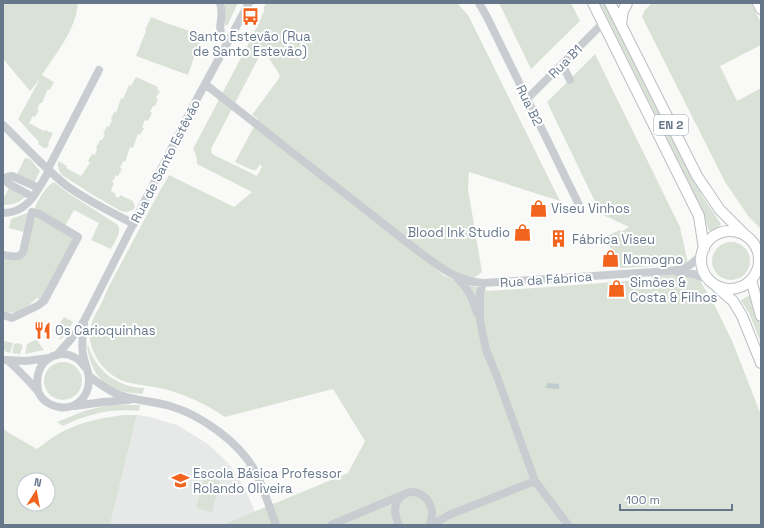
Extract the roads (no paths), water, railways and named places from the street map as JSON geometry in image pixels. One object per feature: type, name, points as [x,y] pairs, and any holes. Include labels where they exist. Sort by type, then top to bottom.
[{"type":"main road","name":"EN 2","points":[[593,3],[699,216],[703,251],[702,266],[705,273],[713,283],[733,301],[742,316],[761,363]]},
{"type":"main road","name":"EN 2","points":[[610,3],[697,176],[720,210],[750,240],[757,250],[759,258],[755,280]]},
{"type":"main road","points":[[621,24],[623,11],[627,3]]},
{"type":"main road","points":[[758,3],[761,9]]},
{"type":"main road","points":[[703,251],[708,242],[714,236],[731,232],[739,233],[761,250]]},
{"type":"main road","points":[[713,283],[725,288],[734,289],[755,280],[761,316]]},
{"type":"street","points":[[220,3],[222,8],[220,27],[221,36],[227,43]]},
{"type":"street","name":"Rua de Santo Estêvão","points":[[84,321],[205,84],[249,3]]},
{"type":"street","name":"Rua B2","points":[[479,3],[580,207]]},
{"type":"street","name":"Rua B1","points":[[527,99],[603,23]]},
{"type":"street","points":[[562,64],[570,80]]},
{"type":"street","points":[[3,213],[10,213],[22,209],[33,197],[99,70]]},
{"type":"street","name":"Rua da Fábrica","points":[[205,84],[429,259],[452,274],[472,282],[483,283],[669,271]]},
{"type":"street","points":[[3,125],[48,170],[67,186],[88,200],[134,224]]},
{"type":"street","points":[[33,197],[9,184],[7,182],[7,177],[12,176],[39,188]]},
{"type":"street","points":[[3,315],[12,318],[44,301],[78,237],[39,214],[32,212],[26,205]]},
{"type":"street","points":[[3,255],[18,257],[21,255],[32,212]]},
{"type":"street","points":[[669,271],[688,267],[703,251]]},
{"type":"street","points":[[669,271],[694,274],[713,283]]},
{"type":"street","points":[[452,274],[464,284],[471,293],[480,320],[486,350],[535,481],[568,525]]},
{"type":"street","points":[[480,320],[480,292],[483,283]]},
{"type":"street","points":[[84,321],[71,339],[41,365],[37,373],[36,381],[38,390],[42,397],[48,403],[59,407],[116,400],[146,400]]},
{"type":"street","points":[[71,406],[84,397],[88,390],[88,373],[82,344],[84,321]]},
{"type":"street","points":[[5,360],[26,360],[64,354],[72,356],[79,360],[88,373],[108,390],[130,398],[146,400],[180,409],[207,423],[217,430],[238,450],[252,467],[276,525]]},
{"type":"street","points":[[5,360],[38,390]]},
{"type":"street","points":[[431,525],[449,515],[535,481]]},
{"type":"street","points":[[331,525],[411,492],[425,496],[428,500],[432,510],[431,525]]},
{"type":"street","points":[[399,525],[395,515],[396,504],[404,494]]},
{"type":"street","points":[[380,505],[395,515]]},
{"type":"street","points":[[432,510],[439,514],[449,515]]},
{"type":"place","name":"Santo Estevão (Rua de Santo Estevão)","points":[[250,17]]},
{"type":"place","name":"Viseu Vinhos","points":[[538,208]]},
{"type":"place","name":"Blood Ink Studio","points":[[523,232]]},
{"type":"place","name":"Fábrica Viseu","points":[[559,239]]},
{"type":"place","name":"Nomogno","points":[[610,259]]},
{"type":"place","name":"Simões & Costa & Filhos","points":[[617,289]]},
{"type":"place","name":"Os Carioquinhas","points":[[42,330]]},
{"type":"place","name":"Escola Básica Professor Rolando Oliveira","points":[[180,480]]}]
